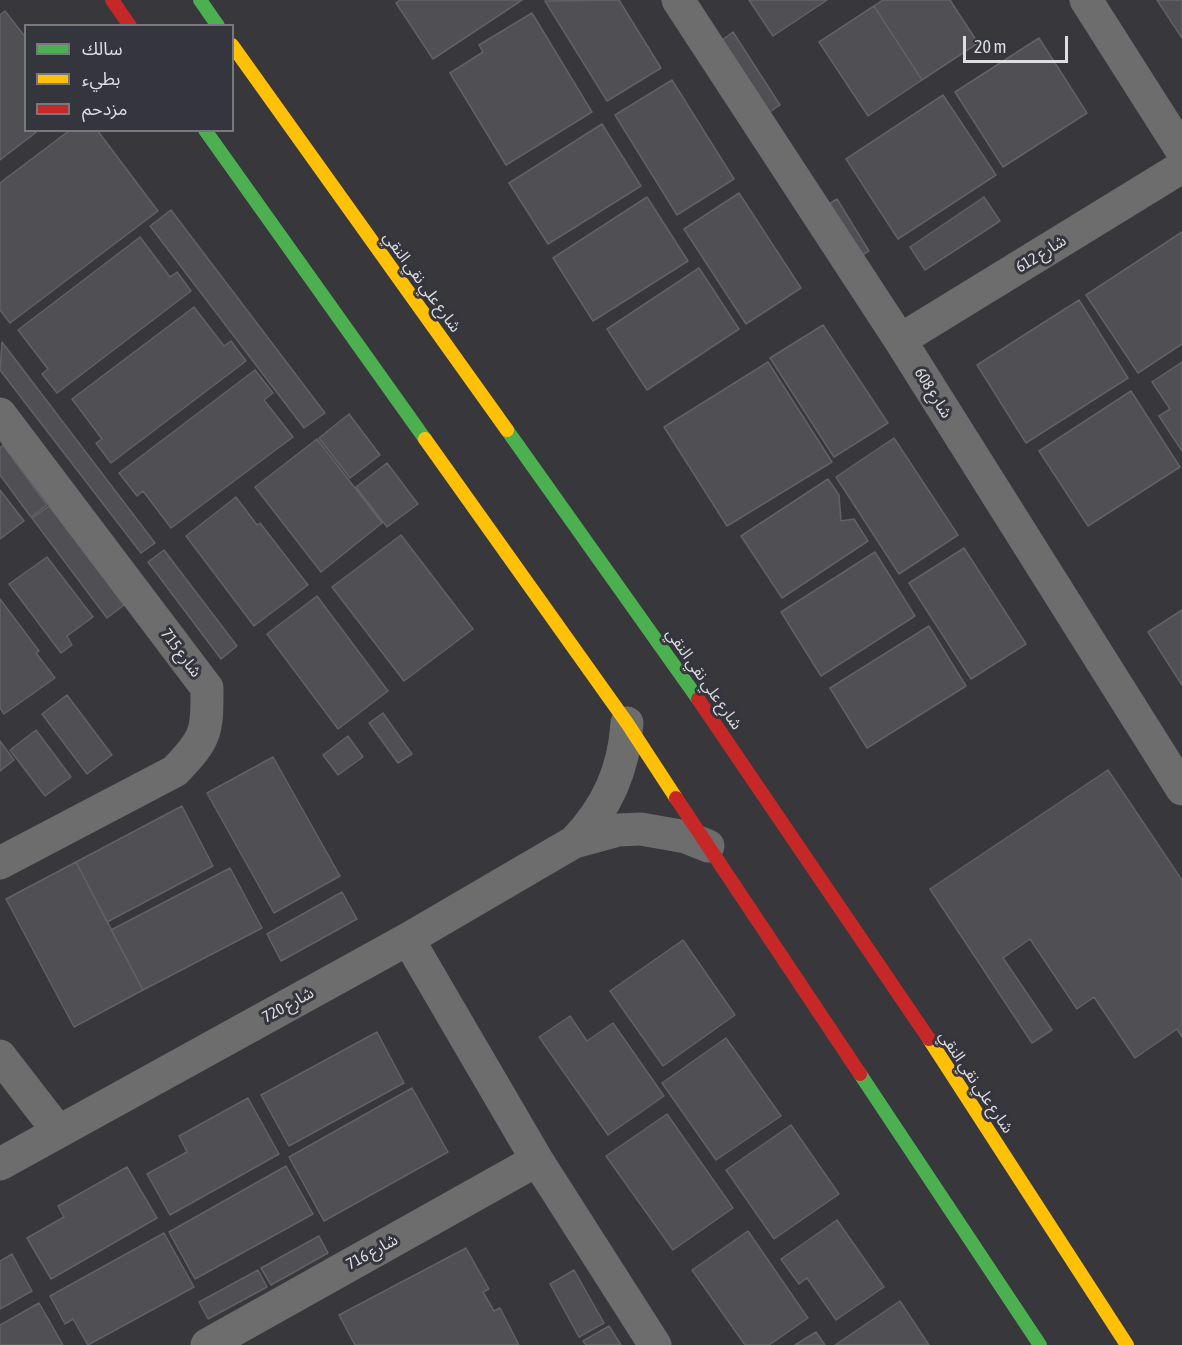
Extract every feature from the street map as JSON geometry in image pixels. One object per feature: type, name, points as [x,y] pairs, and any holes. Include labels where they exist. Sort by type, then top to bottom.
[{"type":"street","points":[[112,0],[129,24]]},
{"type":"street","points":[[200,0],[218,24]]},
{"type":"street","name":"شارع 608","points":[[678,0],[900,340],[1182,789]]},
{"type":"street","points":[[1086,0],[1182,151]]},
{"type":"street","name":"شارع علي نقي النقي","points":[[234,48],[678,669],[973,1105],[1128,1345]]},
{"type":"street","points":[[206,132],[627,723],[1040,1345]]},
{"type":"street","name":"شارع 612","points":[[900,340],[1182,167]]},
{"type":"street","name":"شارع 715","points":[[0,414],[207,688],[207,729],[196,750],[176,771],[0,863]]},
{"type":"street","name":"شارع 720","points":[[574,842],[589,826],[612,790],[626,746],[627,723]]},
{"type":"street","name":"شارع 720","points":[[0,1164],[408,939],[574,842],[618,830],[641,829],[686,837],[708,846]]},
{"type":"street","points":[[408,939],[537,1160],[655,1345]]},
{"type":"street","points":[[0,1056],[58,1131]]},
{"type":"street","name":"شارع 716","points":[[207,1345],[537,1160]]},
{"type":"building","points":[[400,0],[522,0],[433,59],[396,3]]},
{"type":"building","points":[[619,0],[661,68],[607,101],[545,1]]},
{"type":"building","points":[[749,0],[827,0],[773,36]]},
{"type":"building","points":[[883,0],[950,0],[978,43],[922,80],[874,6]]},
{"type":"building","points":[[1157,0],[1182,0],[1182,38]]},
{"type":"building","points":[[874,6],[922,80],[868,116],[819,42]]},
{"type":"building","points":[[5,11],[24,35],[24,132],[36,132],[0,160],[0,15]]},
{"type":"building","points":[[532,13],[592,112],[506,165],[450,73],[483,52],[479,45]]},
{"type":"building","points":[[733,32],[780,105],[762,117],[715,45]]},
{"type":"building","points":[[1039,38],[1087,113],[1003,167],[955,92]]},
{"type":"building","points":[[672,80],[734,179],[677,215],[615,115]]},
{"type":"building","points":[[943,95],[996,175],[898,239],[846,159]]},
{"type":"building","points":[[602,124],[641,186],[548,244],[509,183]]},
{"type":"building","points":[[67,132],[99,132],[158,211],[10,323],[0,310],[0,183]]},
{"type":"building","points":[[739,193],[801,288],[746,324],[684,229]]},
{"type":"building","points":[[647,197],[688,261],[593,321],[553,258]]},
{"type":"building","points":[[984,197],[1000,221],[925,270],[910,247]]},
{"type":"building","points":[[837,199],[869,251],[852,261],[820,210]]},
{"type":"building","points":[[171,210],[325,413],[304,428],[150,226]]},
{"type":"building","points":[[1182,232],[1182,344],[1138,373],[1086,295]]},
{"type":"building","points":[[140,237],[170,277],[177,272],[191,291],[57,393],[42,374],[48,369],[18,330]]},
{"type":"building","points":[[699,268],[739,329],[647,390],[607,329]]},
{"type":"building","points":[[1079,300],[1128,378],[1026,443],[977,365]]},
{"type":"building","points":[[194,307],[224,346],[231,341],[246,361],[111,463],[96,443],[102,439],[72,399]]},
{"type":"building","points":[[823,325],[888,423],[834,457],[770,358]]},
{"type":"building","points":[[2,342],[155,543],[141,553],[0,370]]},
{"type":"building","points":[[768,362],[832,462],[727,526],[664,427]]},
{"type":"building","points":[[1182,362],[1182,451],[1159,416],[1170,409],[1152,382]]},
{"type":"building","points":[[255,370],[273,393],[264,400],[293,437],[171,528],[143,491],[137,496],[119,473]]},
{"type":"building","points":[[1131,391],[1180,467],[1088,526],[1039,451]]},
{"type":"building","points":[[349,414],[380,455],[350,478],[319,438]]},
{"type":"building","points":[[894,438],[958,535],[899,574],[836,477]]},
{"type":"building","points":[[317,439],[382,523],[321,572],[255,487]]},
{"type":"building","points":[[3,445],[47,505],[31,517],[0,475],[0,448]]},
{"type":"building","points":[[387,463],[418,504],[387,527],[356,487]]},
{"type":"building","points":[[828,479],[839,495],[841,521],[854,519],[868,541],[782,598],[741,536]]},
{"type":"building","points":[[0,490],[24,521],[0,539]]},
{"type":"building","points":[[236,497],[257,525],[260,523],[308,585],[254,626],[186,536]]},
{"type":"building","points":[[49,506],[124,605],[107,618],[32,518]]},
{"type":"building","points":[[401,535],[473,629],[404,681],[332,587]]},
{"type":"building","points":[[964,548],[1026,644],[971,679],[909,583]]},
{"type":"building","points":[[164,550],[237,646],[221,659],[148,562]]},
{"type":"building","points":[[875,552],[915,616],[821,676],[781,612]]},
{"type":"building","points":[[47,557],[93,617],[67,636],[72,645],[61,653],[9,584]]},
{"type":"building","points":[[317,596],[388,691],[338,729],[267,634]]},
{"type":"building","points":[[0,599],[39,651],[36,653],[55,678],[4,714],[0,708]]},
{"type":"building","points":[[1182,610],[1182,685],[1148,632]]},
{"type":"building","points":[[929,626],[966,686],[867,748],[830,688]]},
{"type":"building","points":[[67,695],[112,755],[87,774],[42,714]]},
{"type":"building","points":[[383,713],[412,754],[398,763],[369,723]]},
{"type":"building","points":[[36,730],[71,777],[45,796],[10,750]]},
{"type":"building","points":[[348,736],[363,757],[338,775],[323,755]]},
{"type":"building","points":[[0,741],[14,760],[0,771]]},
{"type":"building","points":[[273,757],[340,876],[274,913],[207,793]]},
{"type":"building","points":[[1108,770],[1182,880],[1182,1037],[1177,1029],[1135,1058],[1094,997],[1077,1009],[1030,939],[1003,958],[1052,1030],[1032,1043],[930,889]]},
{"type":"building","points":[[182,806],[213,866],[107,922],[76,862]]},
{"type":"building","points":[[76,862],[143,990],[74,1027],[6,899]]},
{"type":"building","points":[[230,868],[262,928],[143,990],[111,930]]},
{"type":"building","points":[[342,892],[357,919],[281,961],[267,934]]},
{"type":"building","points":[[683,940],[735,1015],[663,1066],[610,991]]},
{"type":"building","points":[[570,1016],[587,1041],[613,1023],[664,1096],[608,1135],[539,1037]]},
{"type":"building","points":[[377,1032],[404,1083],[289,1146],[261,1095]]},
{"type":"building","points":[[726,1038],[781,1116],[716,1160],[662,1083]]},
{"type":"building","points":[[412,1088],[448,1152],[324,1221],[289,1157]]},
{"type":"building","points":[[248,1098],[279,1154],[170,1215],[147,1174],[187,1152],[179,1136]]},
{"type":"building","points":[[667,1114],[733,1208],[673,1250],[606,1156]]},
{"type":"building","points":[[791,1125],[839,1194],[774,1239],[726,1170]]},
{"type":"building","points":[[286,1166],[313,1214],[195,1279],[169,1232]]},
{"type":"building","points":[[127,1167],[157,1218],[51,1279],[27,1238],[64,1217],[58,1206]]},
{"type":"building","points":[[837,1220],[884,1287],[836,1320],[807,1278],[799,1284],[781,1259]]},
{"type":"building","points":[[748,1231],[808,1318],[769,1345],[745,1345],[692,1270]]},
{"type":"building","points":[[164,1233],[194,1287],[88,1345],[73,1319],[65,1324],[50,1296]]},
{"type":"building","points":[[319,1236],[328,1253],[271,1285],[261,1268]]},
{"type":"building","points":[[466,1248],[489,1289],[483,1292],[494,1311],[500,1308],[519,1345],[355,1345],[339,1315]]},
{"type":"building","points":[[12,1254],[32,1291],[0,1309],[0,1261]]},
{"type":"building","points":[[258,1270],[267,1287],[208,1319],[199,1302]]},
{"type":"building","points":[[574,1270],[604,1323],[579,1337],[550,1284]]},
{"type":"building","points":[[900,1301],[929,1345],[835,1345]]},
{"type":"building","points":[[39,1303],[63,1345],[0,1345],[0,1325]]},
{"type":"building","points":[[609,1326],[621,1345],[586,1345],[583,1341]]},
{"type":"building","points":[[816,1332],[825,1345],[795,1345]]},
{"type":"traffic: fast","points":[[200,0],[217,24]]},
{"type":"traffic: fast","points":[[206,132],[425,439]]},
{"type":"traffic: fast","points":[[507,430],[698,699]]},
{"type":"traffic: fast","points":[[860,1074],[1040,1345]]},
{"type":"traffic: slow","points":[[234,48],[507,430]]},
{"type":"traffic: slow","points":[[425,439],[627,723],[676,798]]},
{"type":"traffic: slow","points":[[929,1039],[1127,1345]]},
{"type":"traffic: jam","points":[[112,0],[129,24]]},
{"type":"traffic: jam","points":[[698,699],[929,1039]]},
{"type":"traffic: jam","points":[[676,798],[860,1074]]}]
